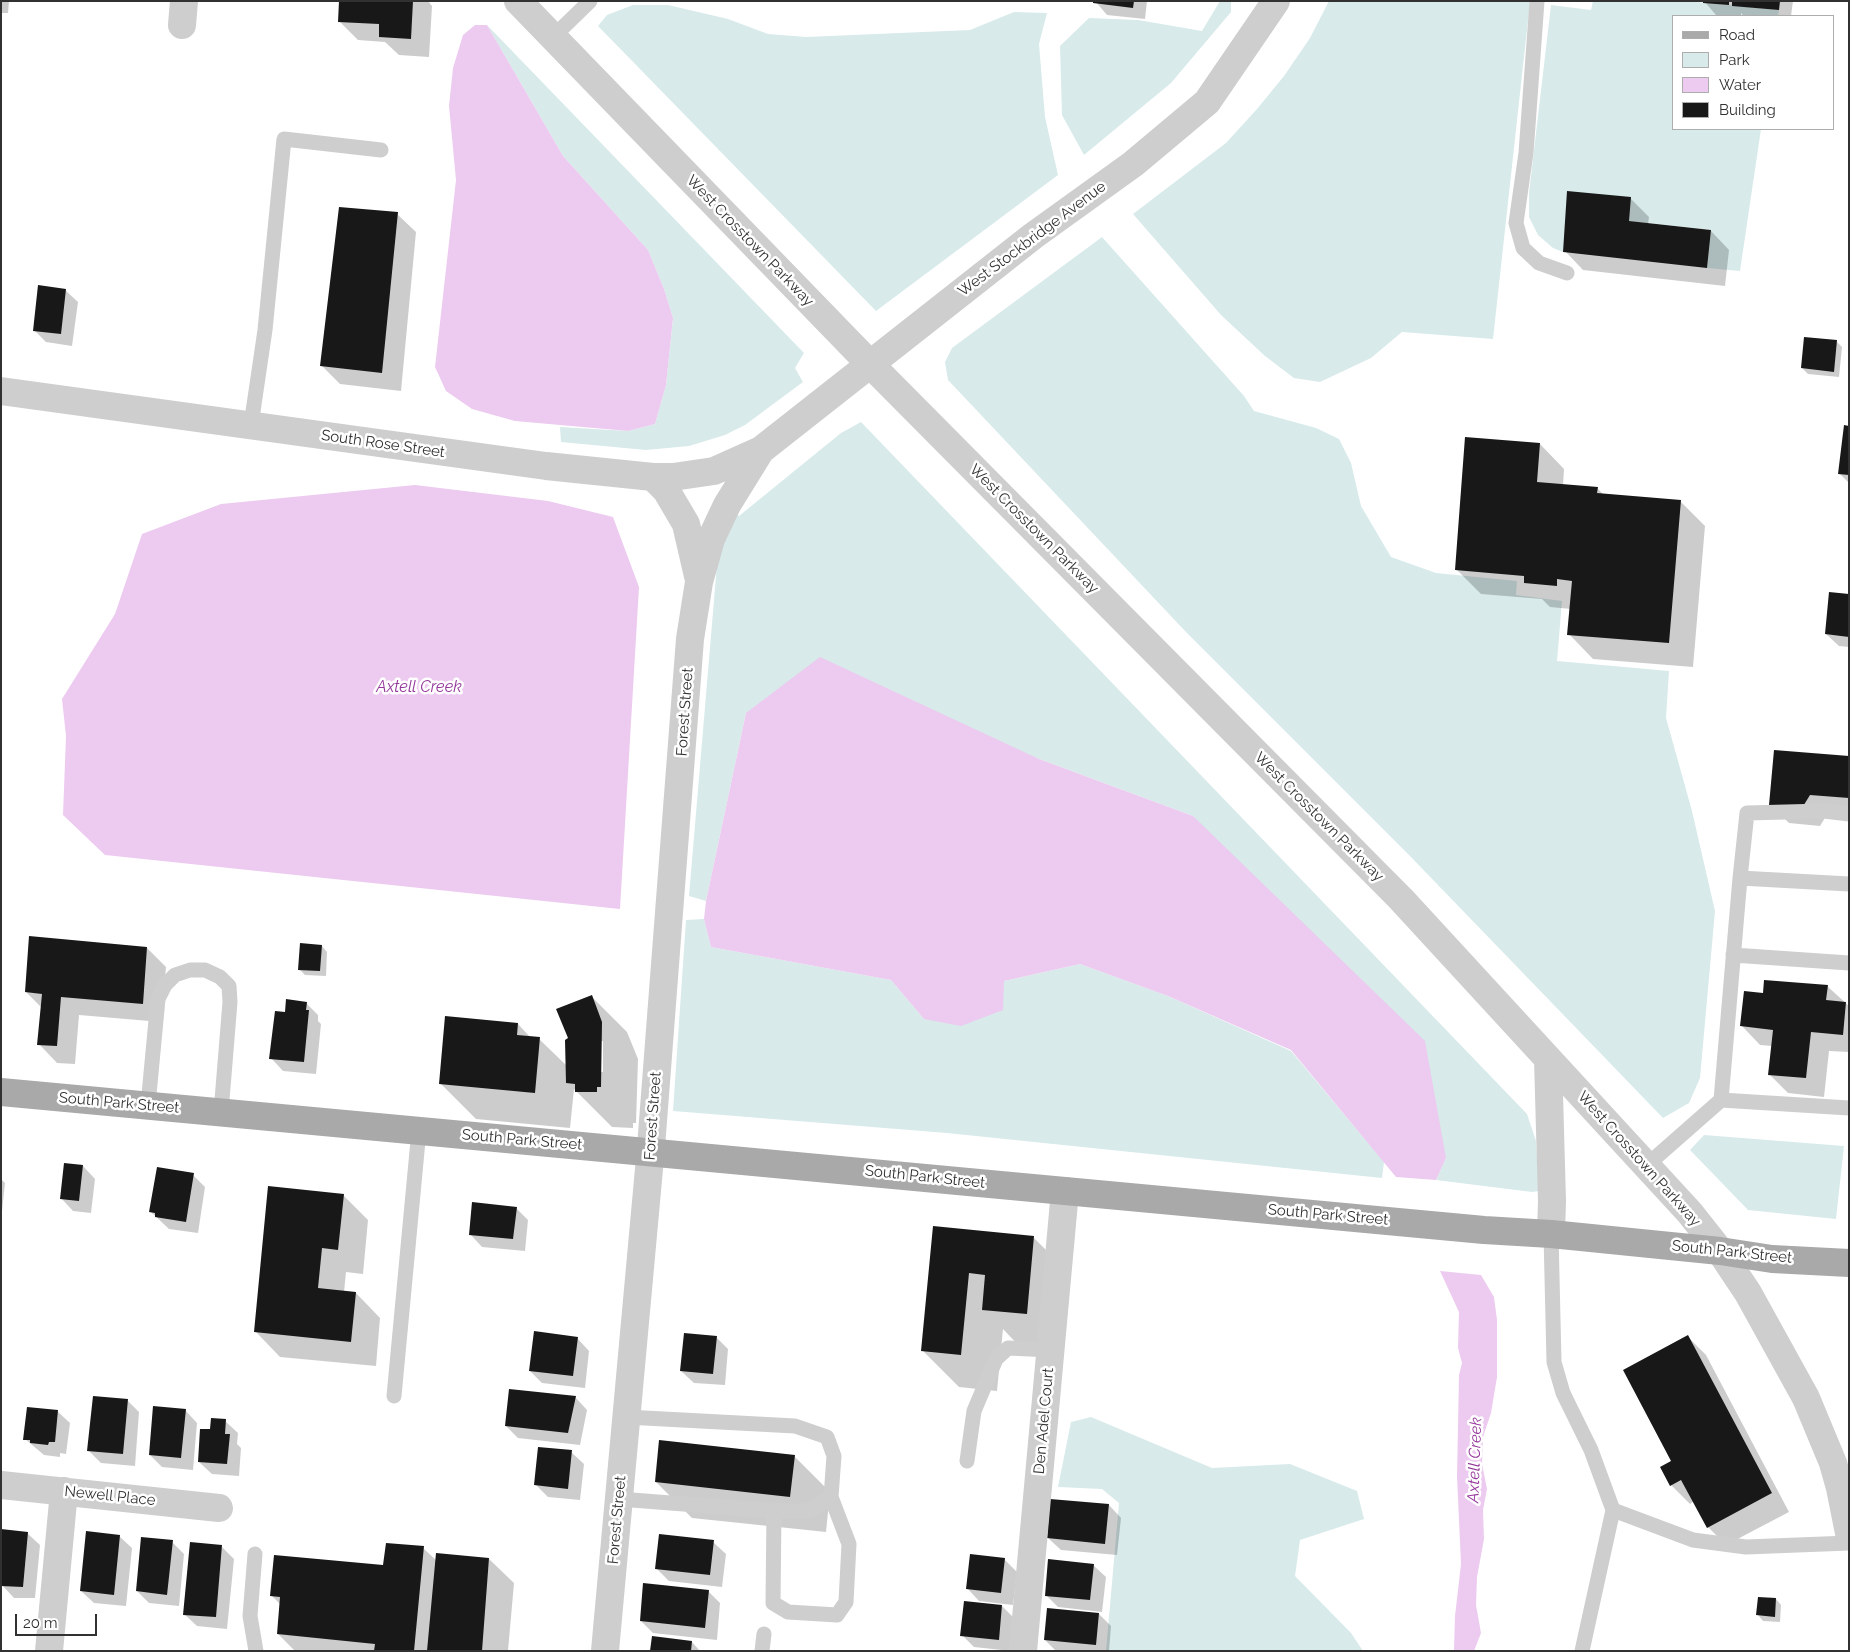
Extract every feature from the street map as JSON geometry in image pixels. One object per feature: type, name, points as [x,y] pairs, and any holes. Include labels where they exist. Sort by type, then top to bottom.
[{"type":"main road","name":"South Park Street","points":[[1,1092],[1484,1230],[1551,1234],[1720,1251],[1772,1259],[1849,1263]]},
{"type":"street","name":"West Crosstown Parkway","points":[[518,1],[870,364],[1401,900],[1690,1213],[1720,1251],[1748,1293],[1816,1419],[1840,1488],[1849,1533]]},
{"type":"street","name":"West Stockbridge Avenue","points":[[761,450],[1033,236],[1133,164],[1207,102],[1276,1]]},
{"type":"street","name":"South Rose Street","points":[[1,391],[546,466],[653,477],[673,477],[714,471],[761,450]]},
{"type":"street","name":"Forest Street","points":[[605,1651],[651,1152],[690,639],[699,582],[711,539],[719,521],[761,450]]},
{"type":"street","name":"Forest Street","points":[[653,477],[666,490],[686,524],[694,549],[699,582]]},
{"type":"street","points":[[1548,1059],[1552,1201],[1551,1234]]},
{"type":"street","name":"Den Adel Court","points":[[1023,1651],[1065,1191]]},
{"type":"street","name":"Newell Place","points":[[1,1485],[219,1508]]},
{"type":"street","points":[[49,1651],[64,1491]]},
{"type":"lane","points":[[553,37],[590,1]]},
{"type":"lane","points":[[1537,1],[1526,154],[1516,223],[1523,248],[1539,263],[1567,273]]},
{"type":"lane","points":[[251,425],[265,330],[284,139],[381,150]]},
{"type":"lane","points":[[1646,1166],[1721,1100],[1747,813],[1824,811],[1849,814]]},
{"type":"lane","points":[[1740,878],[1849,884]]},
{"type":"lane","points":[[1733,955],[1849,963]]},
{"type":"lane","points":[[148,1105],[158,999],[165,985],[175,975],[190,970],[205,970],[220,977],[228,986],[230,1002],[221,1112]]},
{"type":"lane","points":[[1721,1100],[1849,1108]]},
{"type":"lane","points":[[394,1396],[419,1130]]},
{"type":"lane","points":[[1551,1234],[1554,1362],[1563,1392],[1591,1450],[1613,1510],[1582,1651]]},
{"type":"lane","points":[[967,1461],[974,1411],[996,1359],[1008,1348],[1051,1350]]},
{"type":"lane","points":[[626,1417],[794,1426],[827,1437],[834,1456],[832,1497],[850,1544],[846,1602],[837,1615],[788,1612],[773,1604],[774,1512]]},
{"type":"lane","points":[[619,1499],[774,1512],[808,1511],[832,1497]]},
{"type":"lane","points":[[1613,1510],[1693,1540],[1746,1547],[1849,1543]]},
{"type":"lane","points":[[255,1554],[250,1616],[256,1651]]},
{"type":"lane","points":[[762,1651],[764,1634]]},
{"type":"green space","points":[[1220,1],[1231,1],[1231,12],[1171,83],[1084,155],[1062,115],[1060,46],[1089,18],[1138,20],[1202,31]]},
{"type":"green space","points":[[1329,1],[1530,2],[1493,339],[1402,332],[1371,358],[1320,382],[1294,378],[1265,356],[1221,315],[1133,214],[1226,143],[1284,76],[1310,38]]},
{"type":"green space","points":[[1593,1],[1687,1],[1779,10],[1778,15],[1672,15],[1672,130],[1761,130],[1740,271],[1707,268],[1711,230],[1629,221],[1563,252],[1553,248],[1538,235],[1529,217],[1529,193],[1551,5],[1591,10]]},
{"type":"green space","points":[[633,5],[668,5],[728,19],[768,34],[806,37],[970,30],[1014,12],[1047,13],[1039,44],[1045,117],[1058,175],[876,311],[598,26],[607,15]]},
{"type":"green space","points":[[487,25],[804,353],[795,368],[803,382],[745,425],[725,435],[689,446],[646,450],[561,442],[560,427],[628,431],[655,424],[666,385],[673,318],[664,289],[648,250],[563,156]]},
{"type":"green space","points":[[1102,237],[1244,396],[1254,411],[1316,428],[1339,439],[1351,463],[1361,506],[1391,557],[1436,573],[1517,581],[1516,595],[1562,601],[1557,661],[1669,671],[1666,718],[1692,811],[1715,911],[1700,1078],[1689,1103],[1663,1118],[1409,855],[1186,632],[948,380],[945,362],[952,348]]},
{"type":"green space","points":[[861,422],[1527,1114],[1536,1141],[1539,1191],[1532,1192],[1436,1180],[1446,1158],[1193,816],[1039,759],[746,713],[706,901],[689,896],[719,541],[733,511],[739,516],[841,433]]},
{"type":"green space","points":[[704,919],[711,947],[891,980],[924,1019],[1004,981],[1080,964],[1168,996],[1291,1051],[1384,1162],[1382,1178],[947,1133],[673,1111],[686,920]]},
{"type":"green space","points":[[1704,1135],[1844,1146],[1836,1219],[1748,1210],[1690,1150]]},
{"type":"green space","points":[[1091,1417],[1212,1468],[1290,1464],[1357,1491],[1364,1519],[1300,1540],[1295,1576],[1351,1633],[1363,1651],[1106,1651],[1119,1503],[1102,1489],[1058,1487],[1071,1422]]},
{"type":"water","points":[[475,25],[487,25],[563,156],[648,250],[664,289],[673,318],[666,385],[655,424],[628,431],[515,421],[472,409],[446,391],[435,367],[456,180],[449,106],[453,68],[463,35]]},
{"type":"water","name":"Axtell Creek","points":[[415,485],[548,501],[613,517],[639,587],[620,909],[105,855],[63,815],[66,736],[62,699],[115,614],[142,534],[221,504]]},
{"type":"water","points":[[820,657],[1039,759],[1193,816],[1425,1041],[1446,1158],[1436,1180],[1396,1177],[1291,1050],[1168,996],[1080,964],[1004,981],[1003,1010],[961,1026],[924,1019],[891,980],[711,947],[704,919],[706,901],[746,713]]},
{"type":"water","points":[[1440,1271],[1481,1275],[1494,1297],[1497,1320],[1497,1377],[1491,1413],[1483,1437],[1482,1464],[1487,1489],[1483,1510],[1484,1539],[1477,1577],[1476,1605],[1481,1633],[1474,1651],[1454,1651],[1455,1616],[1461,1564],[1457,1476],[1459,1375],[1462,1363],[1458,1348],[1459,1312]]},
{"type":"building","points":[[339,1],[413,1],[411,39],[379,37],[379,24],[338,22]]},
{"type":"building","points":[[1093,1],[1134,1],[1133,8],[1093,3]]},
{"type":"building","points":[[1703,1],[1729,1],[1729,5],[1703,3]]},
{"type":"building","points":[[1732,1],[1780,1],[1779,10],[1732,6]]},
{"type":"building","points":[[1567,191],[1631,197],[1629,221],[1711,230],[1707,268],[1563,252]]},
{"type":"building","points":[[339,207],[398,212],[382,373],[320,366]]},
{"type":"building","points":[[38,285],[66,289],[61,334],[33,331]]},
{"type":"building","points":[[1804,337],[1837,340],[1834,372],[1801,368]]},
{"type":"building","points":[[1844,425],[1849,426],[1849,475],[1838,474]]},
{"type":"building","points":[[1465,437],[1540,443],[1537,482],[1598,487],[1597,493],[1681,500],[1669,643],[1567,635],[1572,581],[1557,579],[1557,586],[1524,583],[1524,576],[1455,570]]},
{"type":"building","points":[[1829,592],[1849,594],[1849,637],[1825,634]]},
{"type":"building","points":[[1774,750],[1849,756],[1849,798],[1810,795],[1802,808],[1769,805]]},
{"type":"building","points":[[29,936],[147,947],[143,1004],[61,997],[57,1046],[37,1045],[42,994],[25,992]]},
{"type":"building","points":[[300,943],[322,945],[320,971],[298,970]]},
{"type":"building","points":[[1764,980],[1828,985],[1826,1000],[1846,1002],[1843,1035],[1811,1032],[1806,1078],[1768,1075],[1773,1030],[1740,1026],[1744,991],[1763,993]]},
{"type":"building","points":[[592,995],[602,1022],[601,1087],[597,1087],[597,1092],[575,1092],[575,1084],[566,1083],[565,1040],[568,1038],[556,1009]]},
{"type":"building","points":[[286,999],[307,1002],[306,1010],[309,1010],[304,1062],[269,1059],[275,1011],[285,1012]]},
{"type":"building","points":[[445,1016],[518,1023],[517,1035],[540,1037],[535,1093],[439,1084]]},
{"type":"building","points":[[64,1163],[83,1165],[79,1201],[60,1199]]},
{"type":"building","points":[[157,1167],[194,1173],[186,1222],[155,1217],[155,1213],[149,1212]]},
{"type":"building","points":[[268,1186],[344,1194],[338,1250],[322,1248],[318,1288],[356,1292],[351,1342],[254,1332]]},
{"type":"building","points":[[472,1202],[517,1207],[513,1239],[469,1235]]},
{"type":"building","points":[[933,1226],[1034,1236],[1027,1314],[982,1310],[985,1275],[969,1273],[961,1355],[921,1351]]},
{"type":"building","points":[[534,1331],[578,1337],[573,1376],[529,1371]]},
{"type":"building","points":[[684,1333],[717,1336],[713,1374],[680,1371]]},
{"type":"building","points":[[1688,1335],[1772,1493],[1707,1528],[1681,1480],[1670,1486],[1660,1467],[1671,1461],[1623,1370]]},
{"type":"building","points":[[509,1389],[576,1396],[568,1433],[505,1426]]},
{"type":"building","points":[[93,1396],[128,1399],[123,1454],[87,1451]]},
{"type":"building","points":[[153,1406],[186,1409],[181,1458],[149,1455]]},
{"type":"building","points":[[27,1407],[58,1410],[55,1442],[49,1442],[48,1445],[30,1443],[30,1440],[23,1440]]},
{"type":"building","points":[[211,1418],[226,1419],[225,1434],[230,1434],[227,1464],[198,1462],[200,1429],[210,1429]]},
{"type":"building","points":[[659,1440],[795,1455],[790,1497],[655,1482]]},
{"type":"building","points":[[538,1447],[572,1450],[568,1489],[534,1485]]},
{"type":"building","points":[[1050,1499],[1109,1504],[1105,1544],[1047,1538]]},
{"type":"building","points":[[1,1529],[28,1532],[23,1587],[1,1586]]},
{"type":"building","points":[[86,1531],[120,1535],[114,1595],[80,1591]]},
{"type":"building","points":[[659,1534],[714,1540],[710,1575],[655,1569]]},
{"type":"building","points":[[141,1537],[173,1540],[167,1595],[136,1591]]},
{"type":"building","points":[[190,1542],[222,1545],[216,1617],[183,1615]]},
{"type":"building","points":[[386,1543],[424,1546],[414,1651],[374,1651],[375,1644],[277,1634],[280,1597],[270,1596],[274,1555],[383,1565]]},
{"type":"building","points":[[436,1553],[489,1558],[482,1651],[427,1651]]},
{"type":"building","points":[[970,1554],[1005,1558],[1001,1593],[966,1589]]},
{"type":"building","points":[[1048,1559],[1094,1564],[1090,1600],[1045,1596]]},
{"type":"building","points":[[643,1583],[709,1590],[705,1628],[640,1621]]},
{"type":"building","points":[[1758,1597],[1776,1598],[1775,1617],[1756,1615]]},
{"type":"building","points":[[964,1601],[1002,1605],[999,1640],[960,1636]]},
{"type":"building","points":[[1047,1608],[1099,1613],[1096,1645],[1044,1640]]},
{"type":"building","points":[[652,1636],[692,1641],[691,1651],[650,1651]]}]
